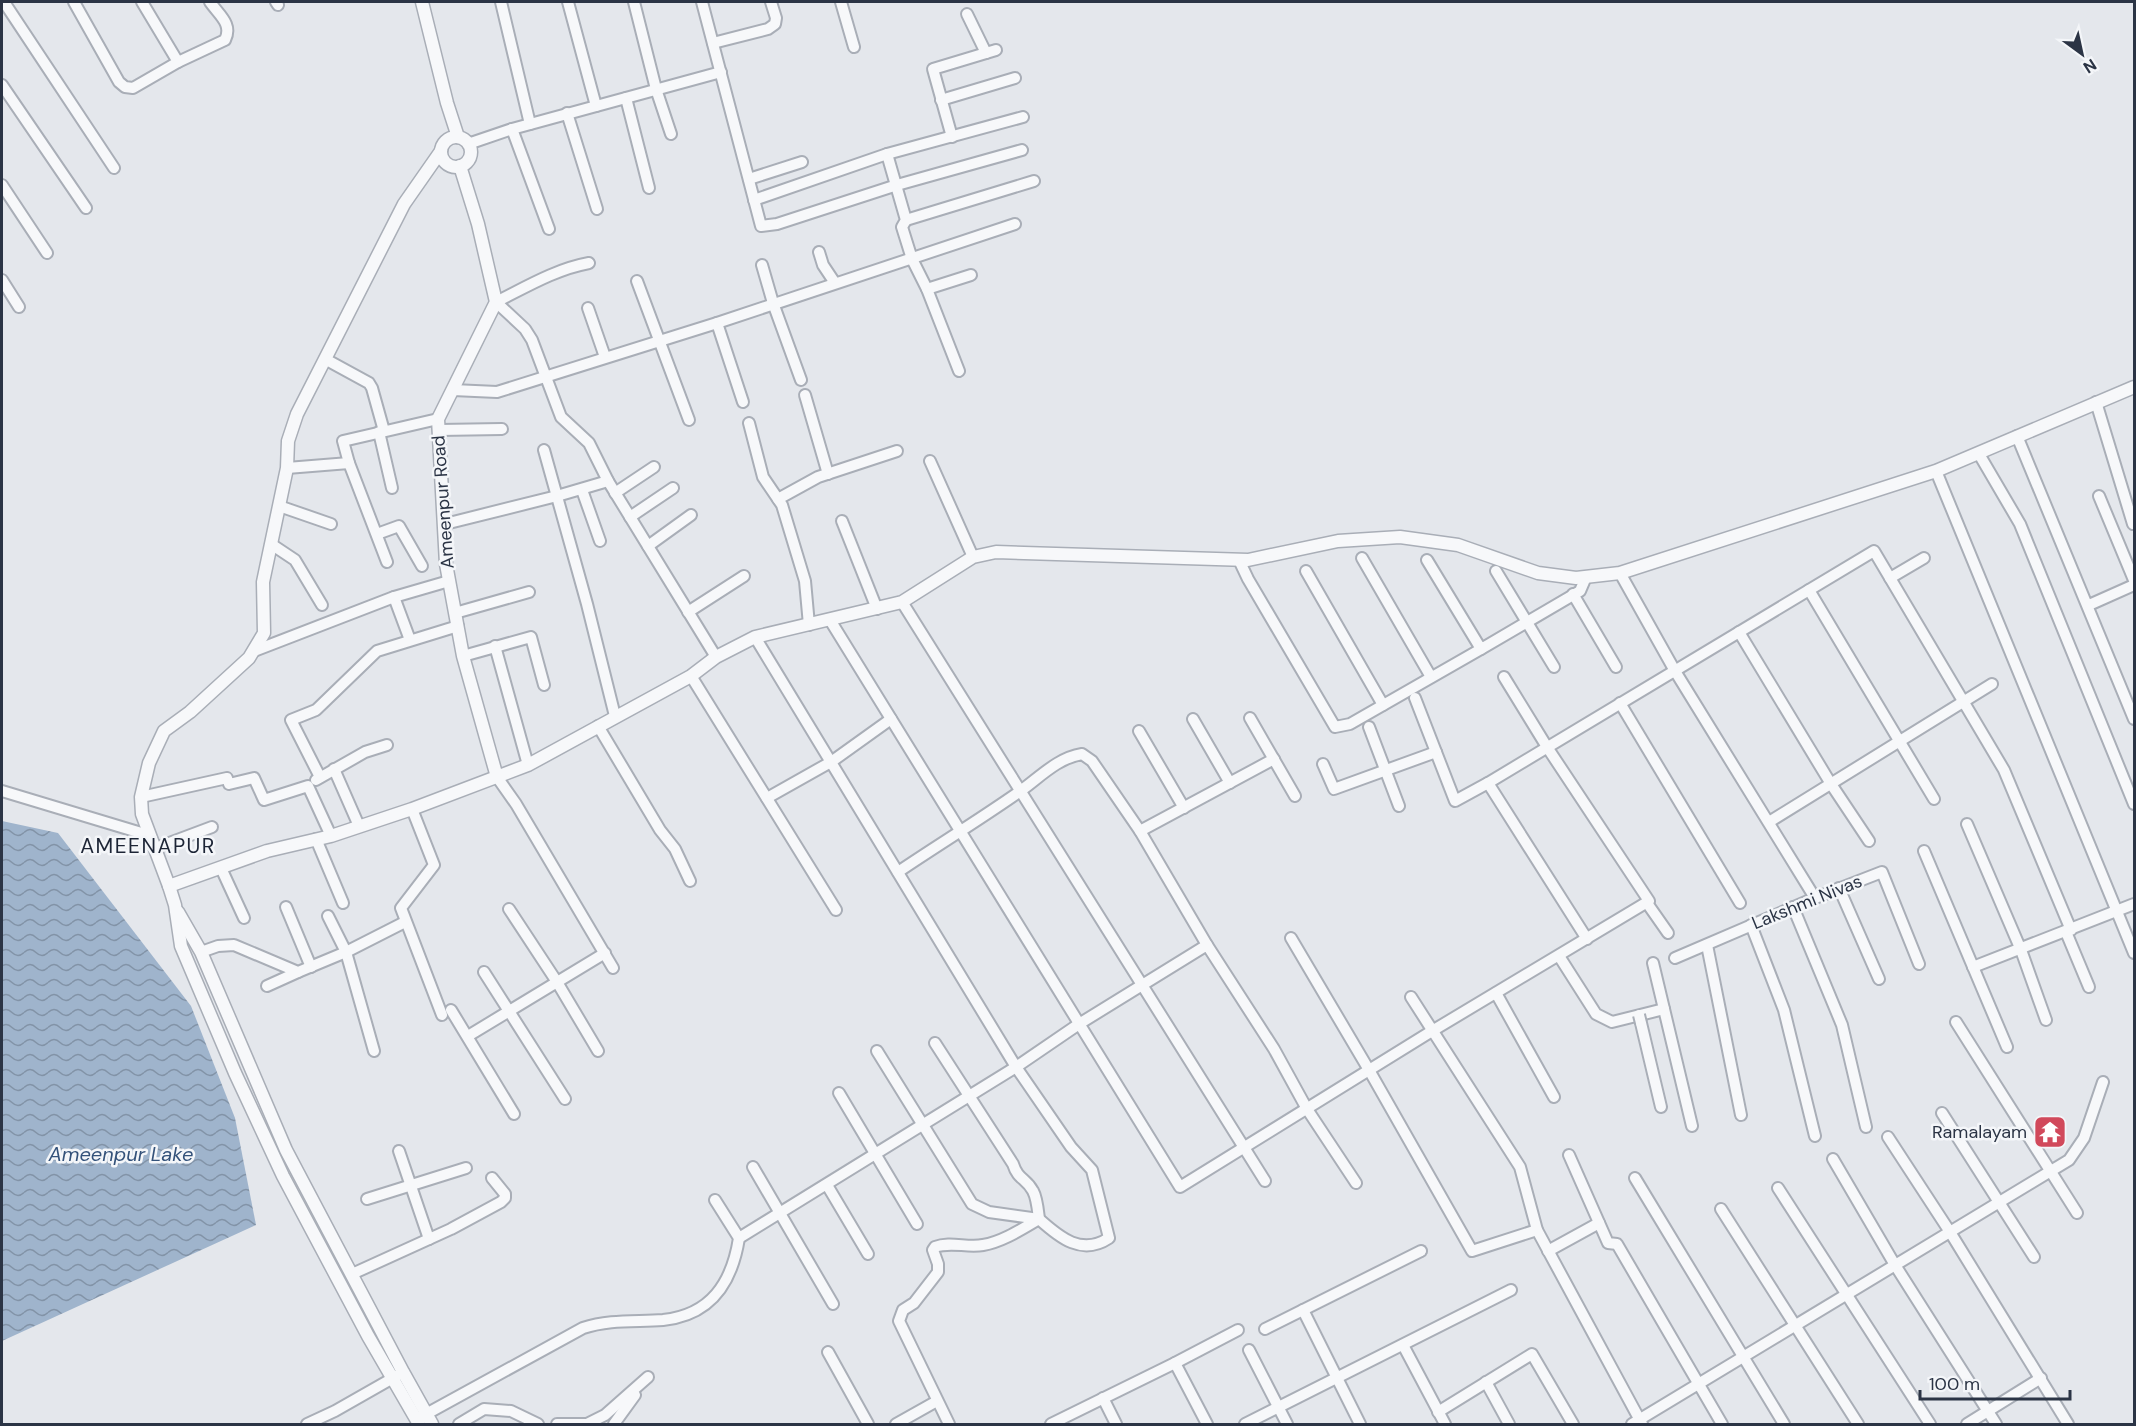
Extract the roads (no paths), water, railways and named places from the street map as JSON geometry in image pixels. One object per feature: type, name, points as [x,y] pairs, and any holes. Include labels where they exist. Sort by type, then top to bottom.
[{"type":"street","points":[[4,2],[114,168]]},
{"type":"street","points":[[74,2],[119,82],[125,87],[133,88],[178,62],[225,40],[228,26],[210,2]]},
{"type":"street","points":[[142,2],[178,62]]},
{"type":"street","points":[[422,2],[447,103],[470,155],[468,160],[460,166],[446,163],[443,146],[447,103]]},
{"type":"street","points":[[501,2],[530,124]]},
{"type":"street","points":[[568,2],[596,106]]},
{"type":"street","points":[[634,2],[656,90],[671,134]]},
{"type":"street","points":[[702,2],[761,226],[777,224],[1022,150]]},
{"type":"street","points":[[713,43],[768,29],[775,24],[776,18],[771,2]]},
{"type":"street","points":[[841,2],[854,47]]},
{"type":"street","points":[[952,137],[933,69],[991,51],[967,14]]},
{"type":"street","points":[[715,1200],[739,1238],[726,1280],[708,1304],[685,1315],[664,1320],[613,1322],[584,1328],[424,1421],[283,1176],[235,1073],[181,946],[175,905],[156,848],[148,835],[142,814],[141,797],[149,763],[164,731],[190,712],[249,658],[264,633],[263,582],[288,468],[288,441],[297,414],[404,204],[443,146],[721,72]]},
{"type":"street","points":[[941,100],[1015,78]]},
{"type":"street","points":[[2,85],[86,208]]},
{"type":"street","points":[[626,98],[650,188]]},
{"type":"street","points":[[567,113],[597,209]]},
{"type":"street","points":[[754,200],[888,154],[1023,117]]},
{"type":"street","points":[[512,129],[549,229]]},
{"type":"street","points":[[888,154],[906,220]]},
{"type":"street","points":[[749,179],[802,162]]},
{"type":"street","points":[[460,166],[478,224],[496,302],[525,329],[532,340],[561,417],[588,442],[615,493],[716,657]]},
{"type":"street","points":[[959,371],[927,289],[912,259],[902,227],[906,220],[1034,181]]},
{"type":"street","points":[[3,189],[47,253]]},
{"type":"street","points":[[453,390],[497,392],[545,375],[717,323],[1015,224]]},
{"type":"street","points":[[819,252],[823,265],[835,284]]},
{"type":"street","points":[[496,302],[555,273],[572,266],[589,263]]},
{"type":"street","points":[[762,265],[801,380]]},
{"type":"street","points":[[927,289],[972,275]]},
{"type":"street","points":[[2,280],[19,307]]},
{"type":"street","points":[[637,281],[689,420]]},
{"type":"street","name":"Ameenpur Road","points":[[496,302],[438,424],[446,564],[463,656],[497,777]]},
{"type":"street","points":[[588,308],[605,357]]},
{"type":"street","points":[[717,323],[743,402]]},
{"type":"street","points":[[325,359],[369,383],[372,388],[392,488]]},
{"type":"street","points":[[169,886],[267,851],[331,836],[412,809],[528,765],[691,676],[716,657],[755,637],[902,602],[973,557],[996,552],[1248,560],[1338,541],[1400,537],[1458,545],[1538,573],[1576,578],[1620,573],[1936,471],[2134,387]]},
{"type":"street","points":[[806,395],[828,474]]},
{"type":"street","points":[[2096,402],[2133,524]]},
{"type":"street","points":[[749,423],[763,477],[782,505],[805,581],[809,624]]},
{"type":"street","points":[[387,562],[349,463],[343,441],[382,432],[438,424],[502,429]]},
{"type":"street","points":[[2017,436],[2089,605],[2134,719]]},
{"type":"street","points":[[544,450],[587,604],[615,716]]},
{"type":"street","points":[[778,499],[828,474],[897,451]]},
{"type":"street","points":[[1979,454],[2020,524],[2134,804]]},
{"type":"street","points":[[930,461],[973,557]]},
{"type":"street","points":[[288,468],[349,463]]},
{"type":"street","points":[[615,493],[654,467]]},
{"type":"street","points":[[1936,471],[2134,953]]},
{"type":"street","points":[[445,524],[582,490],[608,481]]},
{"type":"street","points":[[630,517],[673,488]]},
{"type":"street","points":[[582,490],[600,541]]},
{"type":"street","points":[[2099,496],[2134,580]]},
{"type":"street","points":[[279,506],[331,525]]},
{"type":"street","points":[[648,546],[691,515]]},
{"type":"street","points":[[842,521],[877,609]]},
{"type":"street","points":[[377,534],[399,526],[422,566]]},
{"type":"street","points":[[271,544],[295,560],[321,605]]},
{"type":"street","points":[[1415,698],[1455,801],[1874,551],[2004,770],[2089,987]]},
{"type":"street","points":[[1362,558],[1431,677]]},
{"type":"street","points":[[1890,578],[1924,558]]},
{"type":"street","points":[[1239,560],[1335,727],[1350,724],[1580,591],[1586,577]]},
{"type":"street","points":[[1427,560],[1481,649]]},
{"type":"street","points":[[1306,571],[1383,705]]},
{"type":"street","points":[[1496,571],[1554,667]]},
{"type":"street","points":[[1620,573],[1675,670],[1815,898]]},
{"type":"street","points":[[688,612],[744,576]]},
{"type":"street","points":[[254,651],[394,597],[449,581]]},
{"type":"street","points":[[2089,605],[2134,585]]},
{"type":"street","points":[[1809,590],[1935,800]]},
{"type":"street","points":[[320,777],[291,720],[316,710],[377,651],[529,592]]},
{"type":"street","points":[[1574,594],[1616,667]]},
{"type":"street","points":[[394,597],[410,640]]},
{"type":"street","points":[[902,602],[1265,1181]]},
{"type":"street","points":[[830,620],[1180,1187],[1432,1031],[1647,903]]},
{"type":"street","points":[[1739,632],[1831,784],[1869,841]]},
{"type":"street","points":[[463,656],[531,637],[544,685]]},
{"type":"street","points":[[755,637],[1016,1067],[1071,1147],[1092,1170],[1108,1238],[1095,1245],[1073,1245],[1039,1219],[989,1212],[972,1204],[877,1051]]},
{"type":"street","points":[[495,646],[528,765]]},
{"type":"street","points":[[691,676],[836,910]]},
{"type":"street","points":[[1504,677],[1668,933]]},
{"type":"street","points":[[1769,822],[1992,684]]},
{"type":"street","points":[[1620,703],[1740,903]]},
{"type":"street","points":[[1250,718],[1295,796]]},
{"type":"street","points":[[767,798],[831,762],[891,719]]},
{"type":"street","points":[[1193,719],[1230,783]]},
{"type":"street","points":[[598,726],[660,830],[675,849],[690,881]]},
{"type":"street","points":[[1369,727],[1399,806]]},
{"type":"street","points":[[1139,730],[1184,808]]},
{"type":"street","points":[[141,797],[227,778],[229,784],[254,778],[264,800],[308,786],[365,752],[387,745]]},
{"type":"street","points":[[1323,764],[1334,789],[1436,752]]},
{"type":"street","points":[[898,872],[1020,791],[1041,774],[1082,754],[1092,761],[1140,831],[1206,945],[1274,1049],[1307,1108],[1356,1183]]},
{"type":"street","points":[[1140,831],[1274,759]]},
{"type":"street","points":[[334,769],[359,826]]},
{"type":"street","points":[[497,777],[516,804],[613,968]]},
{"type":"street","points":[[1488,783],[1587,939]]},
{"type":"street","points":[[308,786],[331,836]]},
{"type":"street","points":[[2,791],[148,835]]},
{"type":"street","points":[[412,809],[435,865],[401,908],[405,922],[447,1012],[468,1036],[514,1114]]},
{"type":"street","points":[[1967,824],[2020,950],[2046,1020]]},
{"type":"street","points":[[156,848],[212,826]]},
{"type":"street","points":[[316,839],[343,903]]},
{"type":"street","points":[[1924,851],[2007,1047]]},
{"type":"street","points":[[221,868],[244,918]]},
{"type":"street","name":"Lakshmi Nivas","points":[[1675,958],[1793,907],[1882,872],[1919,964]]},
{"type":"street","points":[[1839,888],[1879,980]]},
{"type":"street","points":[[1973,967],[2134,904]]},
{"type":"street","points":[[175,905],[201,952],[286,1150],[352,1274],[397,1375]]},
{"type":"street","points":[[286,907],[311,967]]},
{"type":"street","points":[[1793,907],[1842,1025],[1866,1127]]},
{"type":"street","points":[[509,909],[557,982],[598,1051]]},
{"type":"street","points":[[328,916],[346,952],[374,1052]]},
{"type":"street","points":[[267,986],[346,952],[405,922]]},
{"type":"street","points":[[1751,925],[1784,1010],[1815,1136]]},
{"type":"street","points":[[1291,938],[1472,1251],[1537,1230]]},
{"type":"street","points":[[201,952],[218,946],[234,945],[298,972]]},
{"type":"street","points":[[739,1238],[1016,1067],[1079,1024],[1206,945]]},
{"type":"street","points":[[1707,945],[1741,1115]]},
{"type":"street","points":[[468,1036],[605,953]]},
{"type":"street","points":[[1559,956],[1596,1014],[1612,1022],[1664,1009]]},
{"type":"street","points":[[1653,963],[1692,1126]]},
{"type":"street","points":[[484,972],[565,1099]]},
{"type":"street","points":[[1496,993],[1554,1097]]},
{"type":"street","points":[[1411,997],[1520,1167],[1537,1230],[1638,1423],[2069,1160],[2084,1138],[2103,1082]]},
{"type":"street","points":[[1640,1019],[1661,1107]]},
{"type":"street","points":[[1956,1022],[2077,1213]]},
{"type":"street","points":[[935,1044],[1013,1164],[1016,1174],[1035,1193],[1039,1219]]},
{"type":"street","points":[[839,1093],[917,1224]]},
{"type":"street","points":[[1942,1113],[2034,1257]]},
{"type":"street","points":[[1888,1137],[1950,1232],[2068,1425]]},
{"type":"street","points":[[399,1151],[429,1239]]},
{"type":"street","points":[[1569,1155],[1608,1243],[1617,1244],[1722,1425]]},
{"type":"street","points":[[1833,1159],[1895,1265],[1996,1425]]},
{"type":"street","points":[[753,1167],[833,1304]]},
{"type":"street","points":[[367,1199],[466,1168]]},
{"type":"street","points":[[352,1274],[429,1239],[501,1202],[505,1194],[492,1178]]},
{"type":"street","points":[[1635,1178],[1784,1425]]},
{"type":"street","points":[[827,1185],[868,1254]]},
{"type":"street","points":[[1778,1188],[1930,1425]]},
{"type":"street","points":[[1721,1209],[1858,1425]]},
{"type":"street","points":[[950,1425],[899,1321],[903,1310],[914,1303],[938,1272],[933,1248],[948,1244],[985,1245],[1016,1233],[1039,1219]]},
{"type":"street","points":[[1548,1251],[1599,1223]]},
{"type":"street","points":[[1265,1329],[1420,1251]]},
{"type":"street","points":[[1245,1425],[1511,1290]]},
{"type":"street","points":[[1303,1310],[1360,1425]]},
{"type":"street","points":[[1051,1425],[1238,1330]]},
{"type":"street","points":[[1403,1345],[1444,1425]]},
{"type":"street","points":[[1249,1350],[1287,1425]]},
{"type":"street","points":[[828,1352],[868,1425]]},
{"type":"street","points":[[1438,1412],[1532,1354],[1573,1425]]},
{"type":"street","points":[[1175,1363],[1207,1425]]},
{"type":"street","points":[[307,1425],[397,1375]]},
{"type":"street","points":[[557,1425],[587,1424],[605,1416],[648,1377],[614,1425]]},
{"type":"street","points":[[1967,1425],[2041,1378]]},
{"type":"street","points":[[1486,1382],[1509,1425]]},
{"type":"street","points":[[1103,1398],[1116,1425]]},
{"type":"street","points":[[896,1425],[938,1401]]},
{"type":"street","points":[[459,1425],[484,1409],[511,1411],[538,1425]]},
{"type":"water","name":"Ameenpur Lake","points":[[2,821],[58,833],[191,1006],[235,1118],[256,1225],[2,1341]]},
{"type":"place","name":"Ramalayam","points":[[2050,1132]]},
{"type":"district","name":"AMEENAPUR","points":[[148,846]]}]
